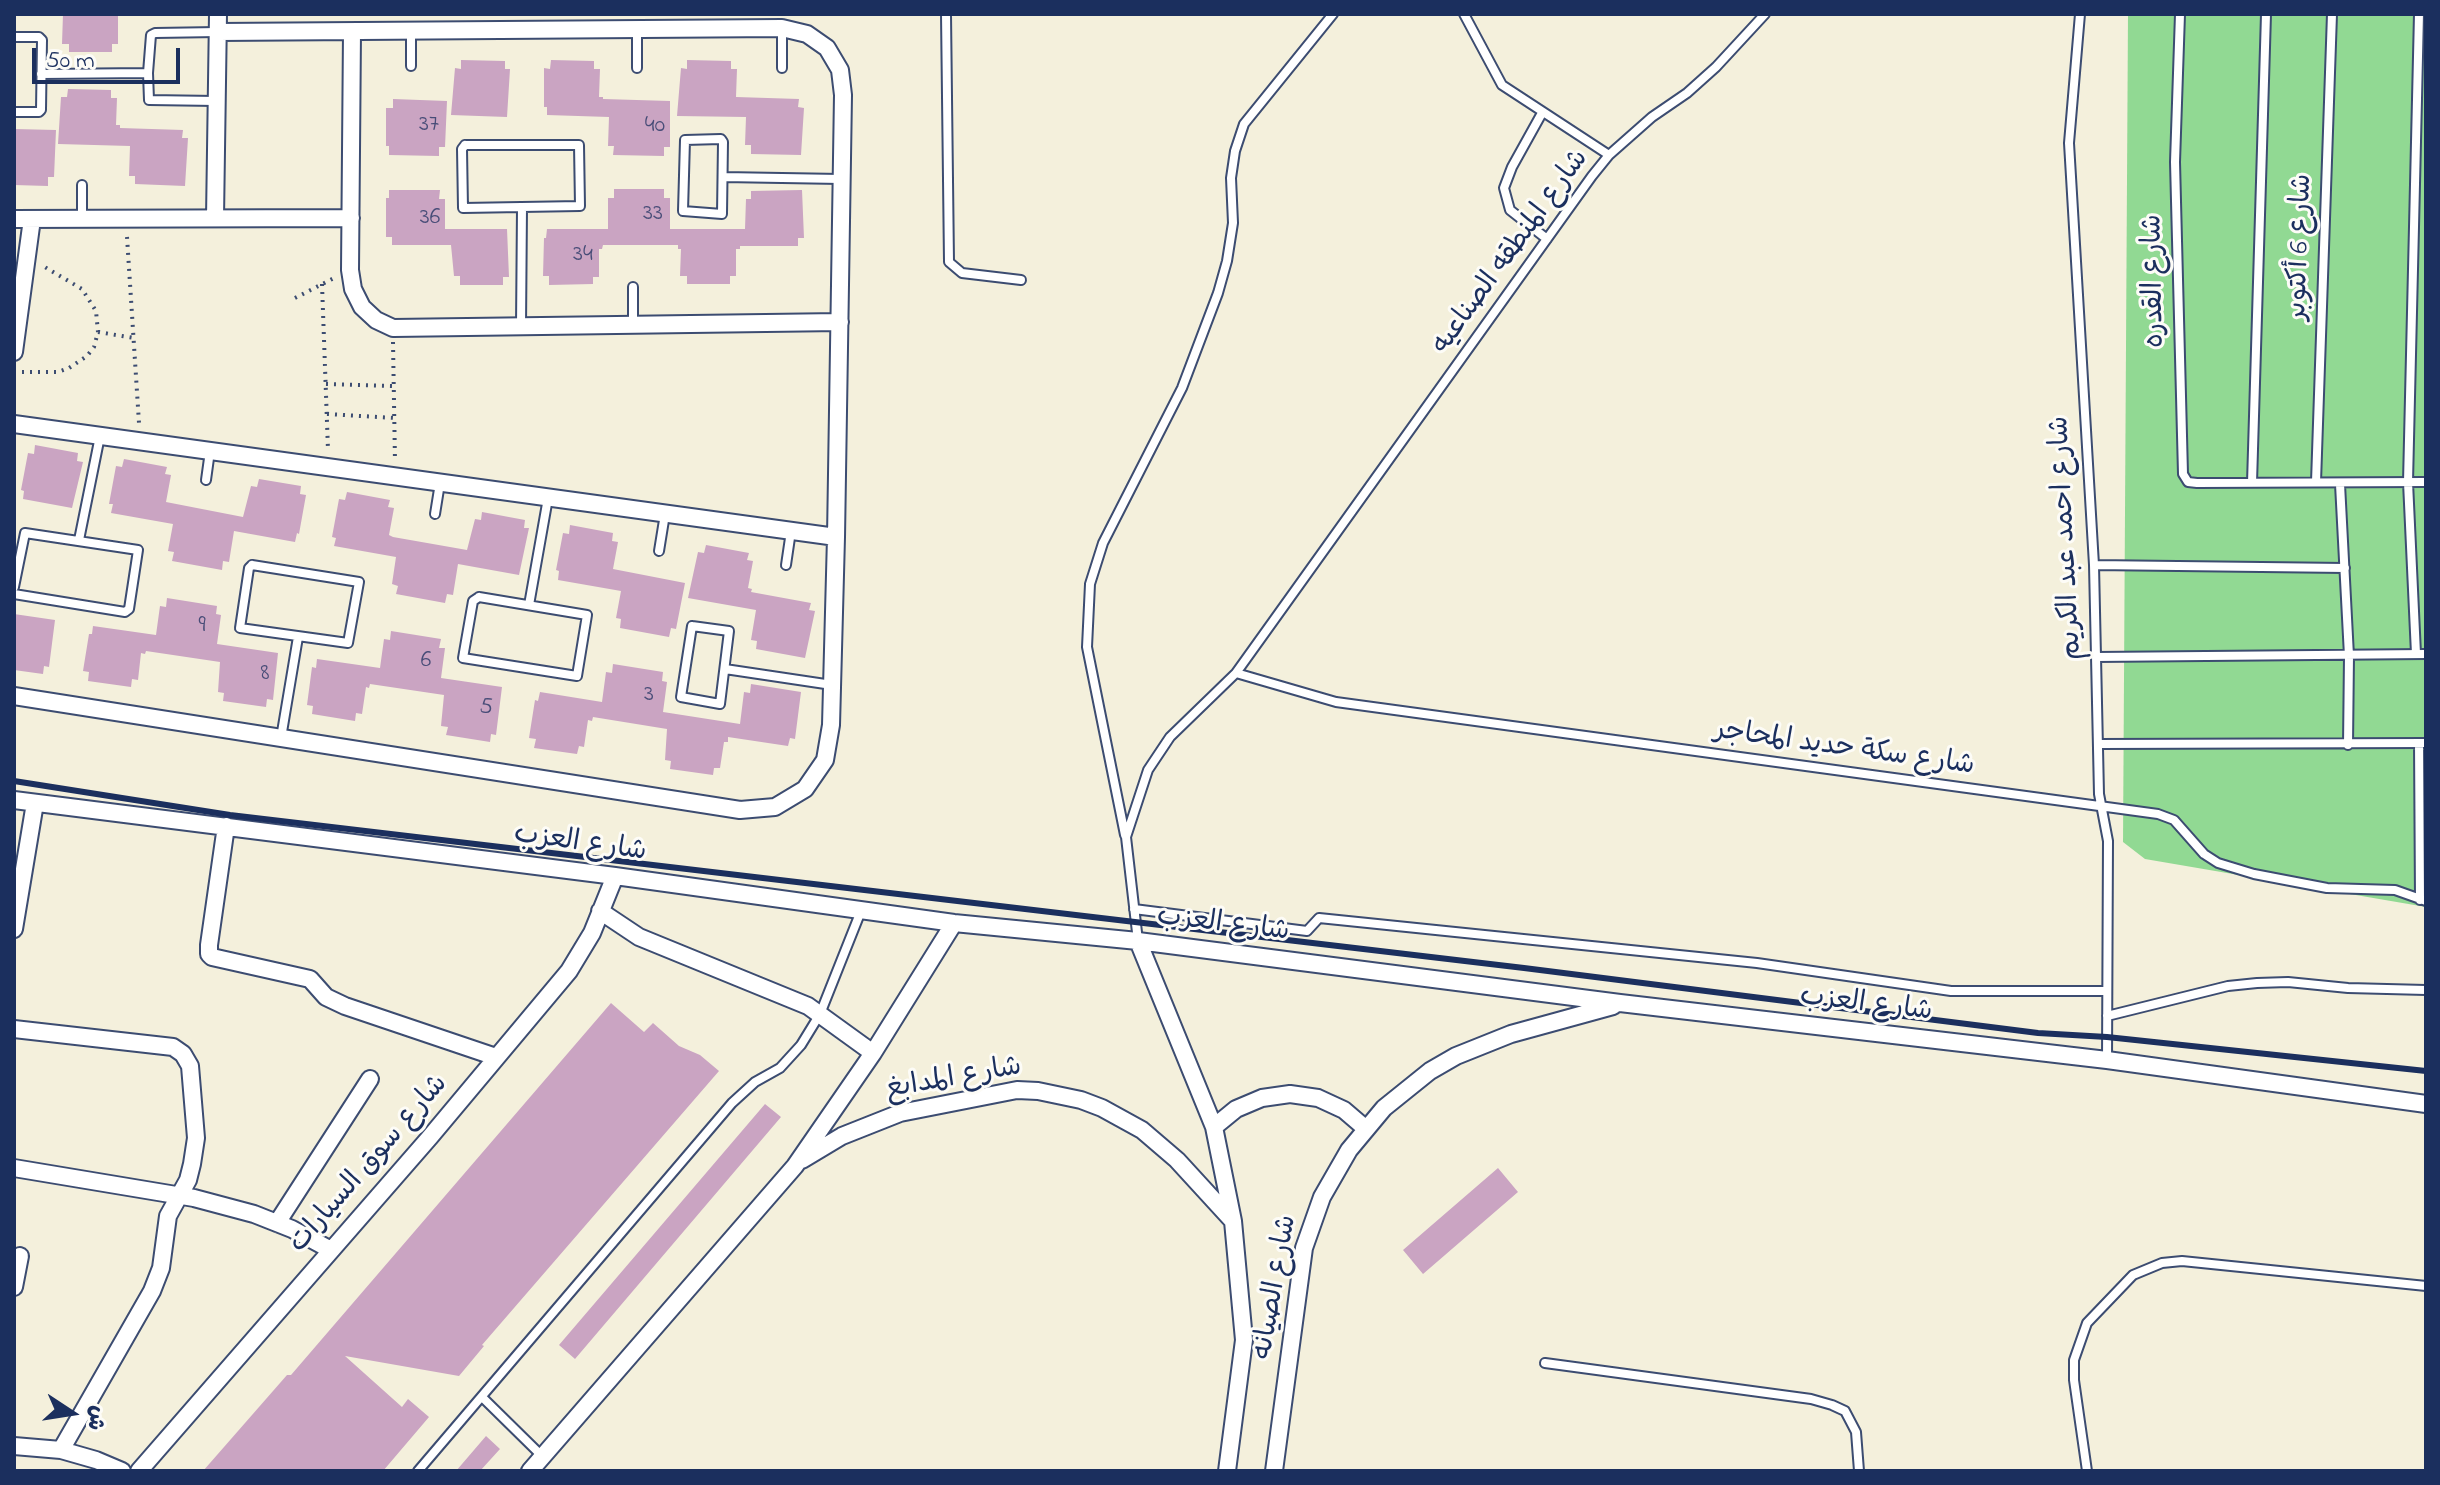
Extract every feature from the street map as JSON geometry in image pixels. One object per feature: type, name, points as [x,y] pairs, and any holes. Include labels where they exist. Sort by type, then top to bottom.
[{"type":"street","points":[[215,218],[218,14]]},
{"type":"street","points":[[14,696],[740,810],[775,807],[805,789],[825,760],[831,725],[843,95],[840,70],[827,48],[807,34],[782,28],[218,32]]},
{"type":"street","points":[[352,32],[350,270],[353,289],[362,307],[376,320],[393,328],[840,322]]},
{"type":"street","points":[[14,219],[351,218]]},
{"type":"street","points":[[14,352],[32,219]]},
{"type":"street","points":[[14,424],[836,537]]},
{"type":"street","name":"شارع العزب","points":[[14,800],[615,876],[954,923],[1138,941],[1620,1003],[2107,1060],[2426,1104]]},
{"type":"street","points":[[14,929],[35,803]]},
{"type":"street","points":[[226,826],[209,945],[212,957],[310,979],[326,997],[345,1006],[496,1057]]},
{"type":"street","name":"شارع سوق السيارات","points":[[139,1471],[577,960],[615,876]]},
{"type":"street","points":[[600,911],[639,937],[808,1006],[873,1053]]},
{"type":"street","name":"شارع المدابغ","points":[[530,1471],[795,1166],[873,1053],[954,923]]},
{"type":"street","name":"شارع الصيانه","points":[[1138,941],[1214,1127],[1233,1221],[1244,1340],[1227,1471]]},
{"type":"street","name":"شارع الصيانه","points":[[1274,1471],[1304,1248],[1328,1185],[1365,1128],[1406,1089],[1456,1056],[1511,1034],[1620,1003]]},
{"type":"street","points":[[14,1029],[173,1047],[183,1054],[190,1066],[196,1138],[188,1180],[168,1216],[161,1268],[152,1291],[61,1450]]},
{"type":"street","points":[[277,1223],[370,1079]]},
{"type":"street","name":"شارع المدابغ","points":[[795,1166],[842,1136],[900,1113],[1017,1090],[1038,1091],[1070,1097],[1102,1108],[1142,1130],[1177,1160],[1233,1221]]},
{"type":"street","points":[[1214,1127],[1236,1109],[1249,1103],[1290,1094],[1318,1098],[1344,1110],[1365,1128]]},
{"type":"street","points":[[14,1168],[178,1195],[254,1214],[331,1250]]},
{"type":"street","points":[[14,1287],[20,1256]]},
{"type":"street","points":[[14,1446],[61,1450],[122,1471]]},
{"type":"lane","points":[[946,14],[949,262],[962,273],[1021,280]]},
{"type":"lane","points":[[1138,941],[1126,837],[1087,647],[1090,584],[1103,543],[1182,388],[1218,293],[1233,223],[1231,178],[1235,151],[1244,124],[1333,14]]},
{"type":"lane","points":[[1464,14],[1502,85],[1609,155]]},
{"type":"lane","name":"شارع المنطقه الصناعيه","points":[[1126,837],[1148,770],[1170,737],[1236,673],[1609,155],[1716,67],[1765,14]]},
{"type":"lane","name":"شارع احمد عبد الكريم","points":[[2080,14],[2069,143],[2094,565],[2101,808],[2108,841],[2107,1060]]},
{"type":"lane","name":"شارع القدره","points":[[2180,14],[2175,162],[2183,474],[2188,482],[2252,483]]},
{"type":"lane","points":[[2266,14],[2252,483],[2426,482]]},
{"type":"lane","name":"شارع 6 أكتوبر","points":[[2316,482],[2332,14]]},
{"type":"lane","points":[[2096,657],[2421,654],[2408,482],[2419,14]]},
{"type":"lane","points":[[782,28],[782,68]]},
{"type":"lane","points":[[637,30],[637,68]]},
{"type":"lane","points":[[216,101],[149,100],[148,73],[151,35],[218,32]]},
{"type":"lane","points":[[411,32],[411,66]]},
{"type":"lane","points":[[14,37],[41,38],[40,112],[14,112]]},
{"type":"lane","points":[[41,74],[148,73]]},
{"type":"lane","points":[[1542,113],[1504,188],[1510,210],[1547,239]]},
{"type":"lane","points":[[685,140],[722,140],[723,177],[722,214],[684,213],[685,140]]},
{"type":"lane","points":[[579,145],[580,206],[522,208],[463,208],[462,146],[579,145]]},
{"type":"lane","points":[[723,177],[841,179]]},
{"type":"lane","points":[[82,185],[82,218]]},
{"type":"lane","points":[[521,326],[522,208]]},
{"type":"lane","points":[[633,287],[633,325]]},
{"type":"lane","points":[[79,540],[100,436]]},
{"type":"lane","points":[[206,480],[210,451]]},
{"type":"lane","points":[[435,514],[440,483]]},
{"type":"lane","points":[[2340,484],[2349,656],[2348,745]]},
{"type":"lane","points":[[529,605],[548,498]]},
{"type":"lane","points":[[659,551],[665,514]]},
{"type":"lane","points":[[786,565],[791,531]]},
{"type":"lane","points":[[14,587],[25,533],[138,550],[128,611],[14,594]]},
{"type":"lane","points":[[2094,565],[2345,568]]},
{"type":"lane","points":[[250,566],[359,582],[348,643],[298,637],[240,628],[250,566]]},
{"type":"lane","points":[[475,598],[529,605],[587,615],[577,676],[463,658],[475,598]]},
{"type":"lane","points":[[692,626],[729,631],[725,669],[720,704],[682,698],[692,626]]},
{"type":"lane","points":[[281,738],[298,637]]},
{"type":"lane","points":[[725,669],[832,685]]},
{"type":"lane","name":"شارع سكة حديد المحاجر","points":[[1236,673],[1336,702],[2158,814],[2174,820],[2204,854],[2218,863],[2254,874],[2327,888],[2395,890],[2423,901]]},
{"type":"lane","points":[[2098,744],[2423,743],[2423,901]]},
{"type":"lane","points":[[1134,909],[1307,931],[1319,918],[1757,963],[1951,991],[2107,991]]},
{"type":"lane","points":[[418,1471],[732,1103],[755,1082],[780,1068],[801,1045],[820,1014],[861,910]]},
{"type":"lane","points":[[2107,1016],[2228,986],[2257,983],[2426,990]]},
{"type":"lane","points":[[2087,1471],[2074,1360],[2087,1323],[2133,1275],[2162,1263],[2182,1261],[2426,1286]]},
{"type":"lane","points":[[1545,1363],[1811,1399],[1845,1411],[1856,1432],[1859,1471]]},
{"type":"lane","points":[[482,1397],[543,1457]]},
{"type":"path","points":[[126,218],[140,442]]},
{"type":"path","points":[[14,372],[58,372],[69,368],[87,356],[94,347],[98,332],[96,311],[82,289],[27,257]]},
{"type":"path","points":[[295,298],[350,270]]},
{"type":"path","points":[[322,284],[328,467]]},
{"type":"path","points":[[393,328],[395,476]]},
{"type":"path","points":[[98,332],[134,338]]},
{"type":"path","points":[[326,384],[394,386]]},
{"type":"path","points":[[327,414],[395,418]]},
{"type":"green space","points":[[2128,14],[2426,14],[2426,907],[2145,859],[2123,842]]},
{"type":"building","points":[[63,14],[118,14],[118,44],[112,44],[112,52],[69,52],[69,44],[62,44]]},
{"type":"building","points":[[461,60],[505,61],[505,69],[510,69],[507,117],[451,115],[455,68],[461,69]]},
{"type":"building","points":[[551,60],[594,61],[594,69],[600,69],[599,97],[603,99],[670,101],[670,147],[664,147],[664,156],[613,155],[614,146],[608,146],[609,117],[547,115],[547,107],[544,107],[544,68],[550,69]]},
{"type":"building","points":[[687,60],[731,61],[731,69],[737,69],[736,97],[799,99],[798,107],[804,108],[801,155],[751,154],[751,145],[745,145],[746,117],[677,116],[681,68],[687,69]]},
{"type":"building","points":[[68,89],[111,90],[111,98],[117,98],[116,125],[120,128],[183,130],[182,138],[188,138],[185,186],[135,184],[135,176],[129,176],[130,146],[58,144],[61,97],[67,97]]},
{"type":"building","points":[[393,99],[447,101],[445,147],[439,147],[439,156],[389,155],[389,146],[386,146],[386,108],[393,108]]},
{"type":"building","points":[[14,129],[56,130],[54,177],[48,177],[48,186],[14,185]]},
{"type":"building","points":[[614,189],[664,189],[664,198],[670,198],[670,229],[745,229],[746,199],[751,199],[751,191],[802,190],[804,238],[798,238],[798,246],[740,246],[736,249],[736,276],[730,276],[730,284],[687,284],[687,276],[680,276],[681,249],[678,245],[603,245],[599,249],[599,277],[593,277],[593,284],[549,285],[549,276],[543,276],[547,229],[608,229],[608,198],[614,198]]},
{"type":"building","points":[[389,190],[440,190],[439,199],[445,199],[445,229],[507,229],[509,277],[503,277],[503,285],[460,285],[460,276],[454,276],[451,245],[392,245],[392,237],[386,237],[386,198],[389,198]]},
{"type":"building","points":[[35,445],[78,453],[77,461],[83,462],[72,508],[23,499],[24,491],[21,490],[28,453],[34,454]]},
{"type":"building","points":[[124,459],[167,467],[165,474],[171,475],[166,502],[243,517],[251,486],[257,487],[259,479],[301,486],[300,494],[306,495],[299,534],[295,542],[234,531],[229,562],[223,561],[222,570],[172,561],[174,552],[168,551],[173,524],[111,513],[113,504],[109,504],[116,466],[122,467]]},
{"type":"building","points":[[347,492],[390,500],[388,507],[394,508],[389,535],[393,537],[467,550],[475,519],[481,520],[482,512],[525,520],[524,528],[529,528],[519,575],[458,564],[453,595],[447,594],[445,603],[396,594],[398,586],[392,584],[396,557],[334,546],[336,538],[332,537],[339,499],[345,500]]},
{"type":"building","points":[[570,525],[613,533],[612,541],[618,542],[613,569],[685,583],[676,629],[671,628],[669,637],[620,628],[621,619],[616,618],[621,591],[558,580],[559,571],[556,570],[563,533],[569,534]]},
{"type":"building","points":[[706,545],[749,553],[747,560],[753,561],[748,588],[752,589],[751,592],[811,603],[809,610],[815,611],[805,658],[756,649],[757,641],[751,640],[756,610],[688,598],[698,552],[704,553]]},
{"type":"building","points":[[167,598],[217,606],[216,614],[221,615],[217,644],[278,653],[273,700],[267,699],[266,707],[223,701],[224,693],[218,692],[220,662],[146,651],[145,654],[141,653],[138,680],[132,679],[131,687],[88,681],[89,672],[83,671],[93,626],[156,635],[160,606],[166,607]]},
{"type":"building","points":[[14,614],[55,620],[49,667],[44,666],[43,674],[14,670]]},
{"type":"building","points":[[391,631],[441,639],[439,648],[445,648],[441,678],[502,687],[496,735],[491,734],[490,742],[446,735],[448,727],[441,726],[444,695],[370,684],[369,688],[366,687],[362,714],[356,713],[355,721],[312,714],[313,706],[307,705],[312,667],[316,668],[317,659],[380,668],[384,639],[390,640]]},
{"type":"building","points":[[613,664],[663,672],[662,681],[667,682],[663,712],[740,724],[744,692],[750,693],[751,684],[801,692],[795,739],[790,738],[788,746],[728,737],[728,742],[724,742],[720,768],[714,768],[713,775],[670,769],[671,761],[665,760],[667,729],[593,717],[592,721],[588,720],[584,747],[579,746],[577,754],[534,748],[536,739],[529,738],[535,700],[538,701],[540,692],[602,702],[606,672],[612,673]]},
{"type":"building","points":[[611,1003],[644,1032],[653,1023],[679,1046],[700,1055],[719,1071],[482,1345],[459,1376],[345,1356],[402,1407],[408,1399],[429,1417],[383,1471],[203,1471],[287,1375],[291,1375]]},
{"type":"building","points":[[765,1104],[781,1117],[575,1359],[559,1345]]},
{"type":"building","points":[[1498,1168],[1518,1192],[1423,1274],[1403,1250]]},
{"type":"building","points":[[486,1436],[500,1449],[480,1471],[456,1471]]},
{"type":"railway","points":[[14,781],[230,815],[1524,968],[2038,1033],[2107,1037],[2426,1071]]}]
